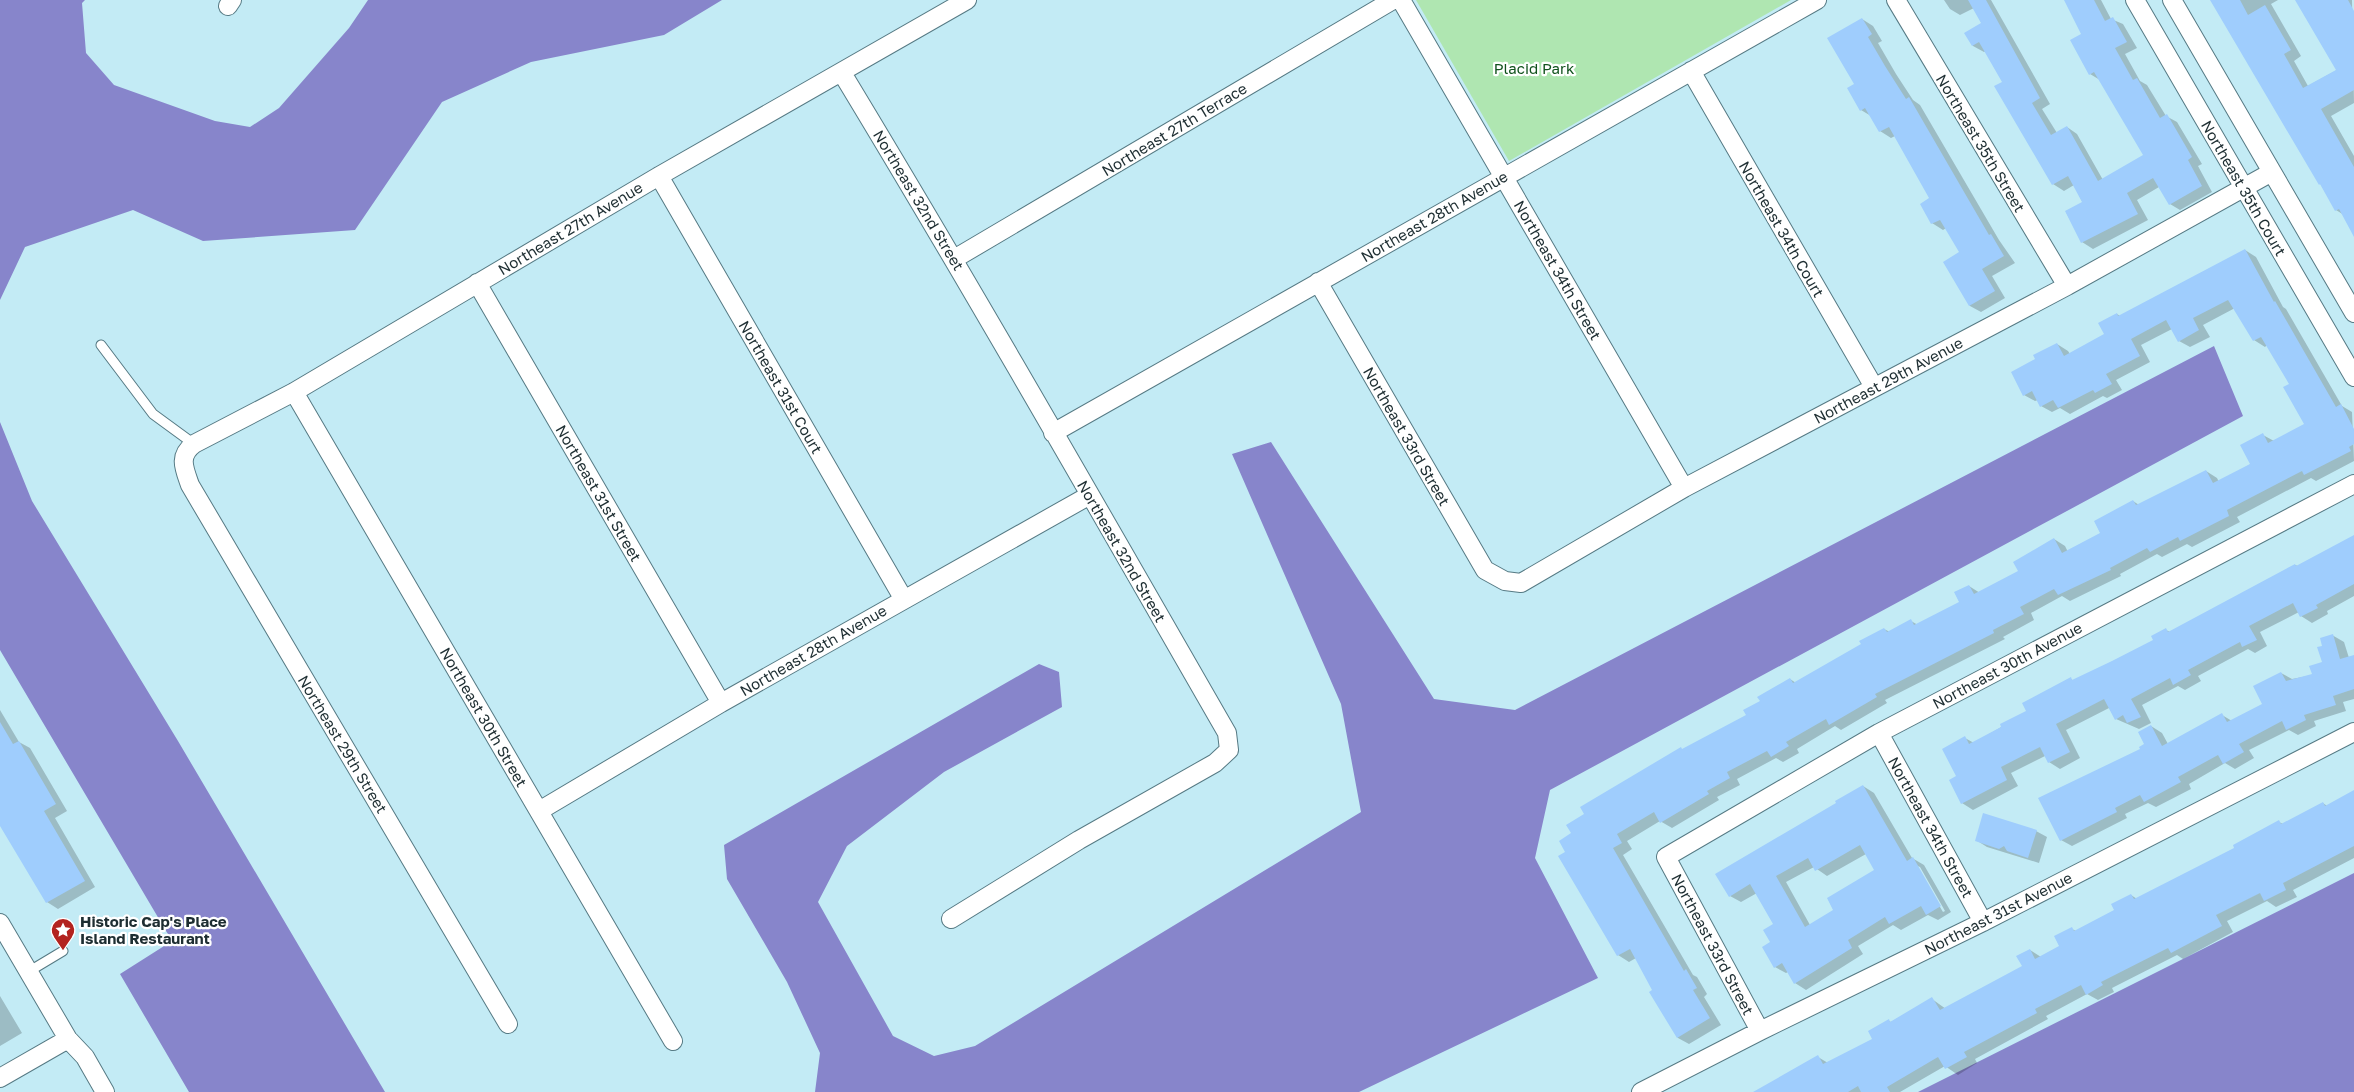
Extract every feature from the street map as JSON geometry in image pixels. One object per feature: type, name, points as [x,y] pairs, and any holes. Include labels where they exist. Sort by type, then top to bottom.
[{"type":"street","name":"Northeast 27th Avenue","points":[[182,462],[185,450],[194,444],[294,392],[658,176],[842,73],[967,0]]},
{"type":"street","name":"Northeast 27th Terrace","points":[[954,259],[1394,0]]},
{"type":"street","name":"Northeast 34th Street","points":[[1401,0],[1684,488]]},
{"type":"street","name":"Northeast 28th Avenue","points":[[1053,433],[1503,176],[1817,0]]},
{"type":"street","name":"Northeast 35th Street","points":[[1896,0],[2067,286]]},
{"type":"street","name":"Northeast 35th Court","points":[[2135,0],[2354,376]]},
{"type":"street","points":[[2172,0],[2354,313]]},
{"type":"street","name":"Northeast 34th Court","points":[[1691,71],[1874,388]]},
{"type":"street","name":"Northeast 32nd Street","points":[[842,73],[954,259],[1227,733],[1230,750],[1215,763],[1079,840],[951,919]]},
{"type":"street","name":"Northeast 29th Avenue","points":[[1505,581],[1521,583],[1684,488],[2067,286],[2272,172]]},
{"type":"street","name":"Northeast 31st Court","points":[[658,176],[903,598]]},
{"type":"street","name":"Northeast 33rd Street","points":[[1318,282],[1485,570],[1505,581]]},
{"type":"street","name":"Northeast 31st Street","points":[[477,283],[720,702]]},
{"type":"street","name":"Northeast 30th Street","points":[[294,392],[673,1041]]},
{"type":"street","name":"Northeast 29th Street","points":[[182,462],[190,485],[508,1024]]},
{"type":"street","name":"Northeast 30th Avenue","points":[[1666,857],[1878,733],[2354,484]]},
{"type":"street","name":"Northeast 28th Avenue","points":[[539,811],[720,702],[1090,494]]},
{"type":"street","name":"Northeast 31st Avenue","points":[[1641,1092],[1760,1031],[1983,922],[2354,732]]},
{"type":"street","name":"Northeast 34th Street","points":[[1878,733],[1983,922]]},
{"type":"street","name":"Northeast 33rd Street","points":[[1666,857],[1760,1031]]},
{"type":"street","points":[[0,923],[68,1039],[84,1057],[106,1092]]},
{"type":"street","points":[[0,1078],[68,1039]]},
{"type":"lane","points":[[101,346],[153,414],[194,444]]},
{"type":"lane","points":[[28,972],[63,951]]},
{"type":"green space","name":"Placid Park","points":[[1416,0],[1791,0],[1509,161]]},
{"type":"shaded area","points":[[0,0],[85,0],[82,3],[86,53],[114,85],[215,121],[250,127],[279,108],[349,28],[368,0],[722,0],[664,35],[531,62],[442,102],[355,230],[203,241],[133,210],[25,247],[0,300]]},
{"type":"shaded area","points":[[2214,346],[2243,416],[1550,790],[1535,858],[1598,978],[1359,1092],[815,1092],[820,1053],[787,982],[727,879],[724,845],[1039,664],[1059,672],[1062,707],[944,772],[847,846],[818,902],[893,1036],[934,1056],[975,1046],[1361,812],[1341,704],[1232,454],[1271,442],[1434,699],[1515,710]]},
{"type":"shaded area","points":[[0,422],[32,501],[178,741],[385,1092],[189,1092],[120,974],[172,941],[0,650]]},
{"type":"shaded area","points":[[2354,873],[2354,1092],[1918,1092]]},
{"type":"building","points":[[1968,0],[1986,0],[2040,98],[2032,103],[2051,135],[2067,126],[2098,181],[2143,155],[2094,72],[2089,75],[2070,40],[2081,34],[2064,0],[2094,0],[2105,21],[2113,17],[2127,42],[2115,48],[2133,80],[2137,78],[2160,118],[2167,114],[2192,157],[2188,160],[2202,186],[2169,205],[2153,178],[2127,193],[2138,214],[2081,243],[2065,211],[2082,202],[2068,176],[2052,185],[1994,86],[2002,82],[1979,42],[1972,46],[1964,33],[1981,23]]},
{"type":"building","points":[[2210,0],[2240,0],[2248,15],[2265,5],[2291,50],[2284,54],[2303,88],[2336,70],[2295,0],[2348,0],[2354,11],[2354,90],[2321,109],[2354,167],[2354,237],[2339,209],[2335,211],[2319,185]]},
{"type":"building","points":[[1862,18],[1872,34],[1868,37],[1885,66],[1906,99],[1909,97],[1989,235],[1991,234],[2004,256],[1982,269],[1995,291],[1969,306],[1943,262],[1959,252],[1940,220],[1931,224],[1920,204],[1929,198],[1889,127],[1879,132],[1865,108],[1860,111],[1847,88],[1854,84],[1827,38]]},
{"type":"building","points":[[2245,249],[2336,407],[2341,404],[2354,429],[2354,444],[2349,447],[2351,451],[2304,475],[2302,471],[2227,510],[2229,516],[2180,541],[2178,537],[2150,552],[2147,548],[2110,568],[2111,570],[2058,595],[2054,589],[2020,607],[2024,614],[1993,630],[1994,633],[1875,694],[1877,697],[1829,725],[1826,719],[1786,742],[1789,746],[1771,757],[1767,751],[1727,772],[1730,778],[1707,791],[1709,794],[1660,823],[1654,812],[1617,834],[1622,843],[1613,848],[1684,971],[1686,969],[1697,988],[1693,990],[1710,1018],[1677,1038],[1649,992],[1652,990],[1630,949],[1617,956],[1558,856],[1565,852],[1559,841],[1571,833],[1566,825],[1584,814],[1580,807],[1681,747],[1682,749],[1746,715],[1743,710],[1760,701],[1757,697],[1790,678],[1793,683],[1861,644],[1859,641],[1884,628],[1887,632],[1911,619],[1914,625],[1959,602],[1954,592],[1969,585],[1974,594],[2018,571],[2013,562],[2054,538],[2062,553],[2100,533],[2094,521],[2133,500],[2136,505],[2206,470],[2213,483],[2250,464],[2240,445],[2263,433],[2268,443],[2304,424],[2283,387],[2289,384],[2261,337],[2253,341],[2228,300],[2193,318],[2199,330],[2178,342],[2166,320],[2131,339],[2140,356],[2106,374],[2112,384],[2095,393],[2093,390],[2058,408],[2053,400],[2040,407],[2032,391],[2023,396],[2011,372],[2035,359],[2033,355],[2057,343],[2064,356],[2104,334],[2098,323],[2117,313],[2118,316]]},
{"type":"building","points":[[2354,535],[2354,584],[2316,605],[2318,608],[2300,617],[2293,603],[2249,626],[2257,640],[2242,647],[2240,642],[2188,670],[2191,675],[2173,685],[2170,678],[2131,699],[2141,717],[2127,723],[2123,715],[2115,720],[2104,699],[2056,724],[2070,752],[2048,763],[2040,747],[2001,767],[2007,780],[1961,804],[1949,780],[1956,776],[1942,749],[1965,736],[1969,744],[2001,727],[2000,724],[2026,711],[2022,703],[2071,677],[2072,680],[2112,661],[2153,640],[2151,636],[2166,628],[2168,632],[2295,564],[2296,566]]},
{"type":"building","points":[[2333,634],[2340,659],[2354,655],[2354,689],[2333,696],[2336,705],[2304,715],[2306,720],[2286,730],[2282,721],[2239,744],[2244,752],[2223,764],[2218,755],[2178,777],[2181,782],[2144,802],[2140,795],[2115,808],[2117,812],[2060,841],[2038,798],[2140,749],[2139,747],[2144,744],[2138,732],[2151,725],[2162,746],[2222,713],[2227,722],[2262,704],[2253,686],[2281,672],[2286,681],[2312,674],[2309,666],[2322,662],[2317,647],[2322,646],[2320,638]]},
{"type":"building","points":[[0,722],[13,744],[19,741],[56,804],[44,811],[85,881],[46,903],[0,826]]},
{"type":"building","points":[[1863,785],[1907,861],[1913,857],[1941,906],[1926,915],[1921,906],[1889,924],[1885,917],[1848,940],[1852,948],[1794,984],[1782,963],[1774,968],[1762,947],[1770,942],[1763,930],[1773,924],[1750,884],[1729,897],[1715,874],[1836,803],[1835,801]],"holes":[[[1860,845],[1874,870],[1827,898],[1833,910],[1805,927],[1776,876],[1808,858],[1815,871]]]},
{"type":"building","points":[[2354,790],[2354,846],[2283,883],[2286,890],[2264,901],[2260,893],[2216,915],[2222,926],[2171,953],[2168,948],[2101,982],[2103,985],[2086,995],[2081,985],[2035,1009],[2037,1013],[1964,1052],[1967,1057],[1945,1069],[1938,1057],[1887,1087],[1890,1092],[1861,1092],[1858,1086],[1848,1092],[1753,1092],[1818,1055],[1823,1064],[1872,1039],[1868,1031],[1889,1019],[1890,1022],[1932,997],[1940,1010],[2022,966],[2016,956],[2030,949],[2035,959],[2059,946],[2054,936],[2072,927],[2074,931],[2114,910],[2111,904],[2131,894],[2134,899],[2234,848],[2233,845],[2279,820],[2281,824],[2323,802],[2325,806]]},
{"type":"building","points":[[1983,813],[2037,830],[2028,858],[2007,851],[2004,846],[1999,849],[1975,841]]},
{"type":"place","name":"Historic Cap's Place Island Restaurant","points":[[63,951]]}]
